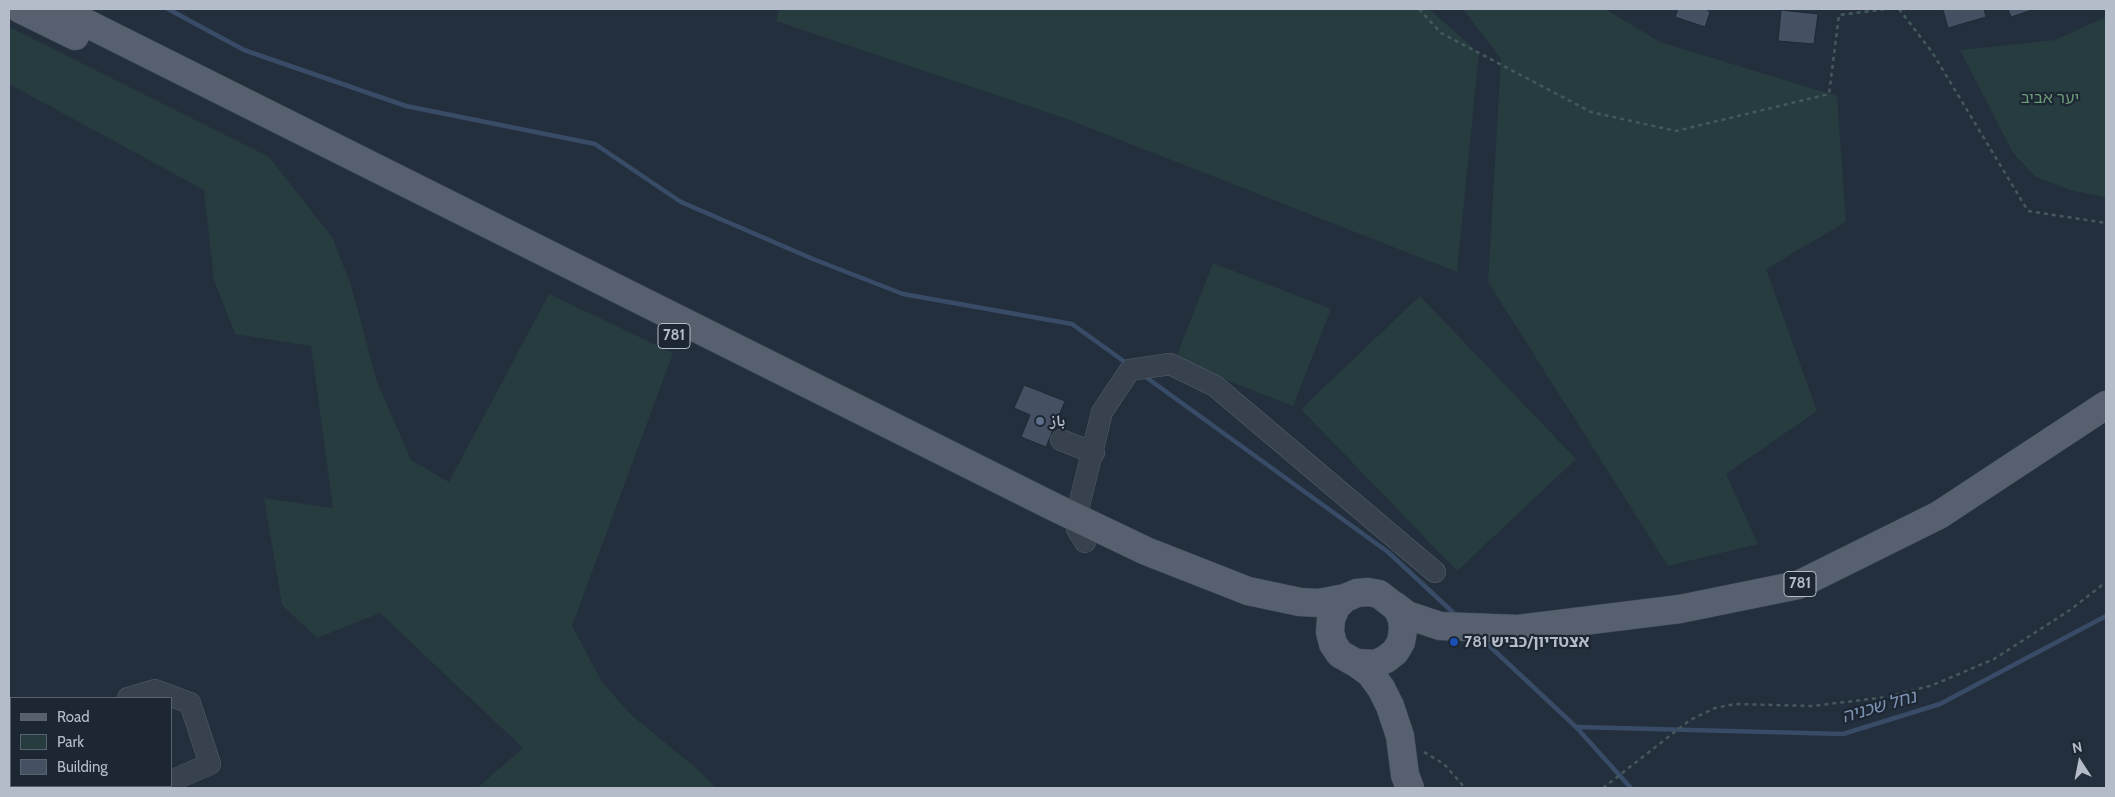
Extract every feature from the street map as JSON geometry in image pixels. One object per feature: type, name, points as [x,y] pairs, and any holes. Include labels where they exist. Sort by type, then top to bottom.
[{"type":"main road","name":"781","points":[[20,9],[1080,530],[1248,590],[1300,602],[1319,604],[1345,598]]},
{"type":"main road","name":"781","points":[[58,9],[1188,586],[1303,619],[1316,625],[1333,644]]},
{"type":"main road","name":"781","points":[[1394,605],[1407,614],[1424,621],[1449,627],[1518,629],[1680,609],[1798,585],[1938,515],[2106,405]]},
{"type":"main road","points":[[1390,706],[1388,668],[1403,630],[1402,619],[1394,605],[1379,594],[1357,593],[1345,598],[1336,608],[1331,619],[1330,632],[1333,644],[1340,654],[1370,673],[1381,688],[1390,706],[1400,736],[1405,775],[1410,788]]},
{"type":"main road","name":"781","points":[[1396,650],[1425,633],[1449,627]]},
{"type":"main road","points":[[1356,663],[1376,664],[1386,659],[1396,650]]},
{"type":"street","points":[[1080,530],[1102,412],[1130,370],[1170,364],[1215,386],[1435,572]]},
{"type":"street","points":[[1061,440],[1094,453]]},
{"type":"street","points":[[131,697],[155,690],[190,703],[210,764],[172,782]]},
{"type":"path","points":[[1419,9],[1441,33],[1591,112],[1676,131],[1829,94],[1840,15],[1887,9]]},
{"type":"path","points":[[1899,9],[1932,52],[2028,211],[2106,223]]},
{"type":"path","points":[[1603,788],[1690,720],[1715,708],[1735,704],[1812,706],[1887,697],[1933,685],[1994,659],[2070,610],[2106,582]]},
{"type":"path","points":[[1400,736],[1444,764],[1465,788]]},
{"type":"green space","points":[[779,9],[1429,9],[1479,53],[1457,272],[1067,119],[776,21]]},
{"type":"green space","points":[[1463,9],[1605,9],[1660,42],[1837,96],[1846,222],[1766,269],[1817,411],[1726,474],[1758,544],[1668,566],[1488,282],[1501,59]]},
{"type":"green space","name":"יער אביב","points":[[2106,17],[2106,197],[2073,191],[2036,177],[2013,153],[1960,50],[2055,40]]},
{"type":"green space","points":[[9,27],[269,157],[332,237],[351,285],[377,382],[411,460],[449,482],[549,294],[673,353],[572,626],[602,682],[630,714],[695,767],[716,788],[477,788],[523,748],[380,613],[317,638],[282,605],[264,498],[333,508],[311,346],[235,334],[214,280],[204,190],[9,84]]},
{"type":"green space","points":[[1213,263],[1331,309],[1293,406],[1175,360]]},
{"type":"green space","points":[[1420,296],[1576,459],[1457,571],[1301,409]]},
{"type":"building","points":[[1678,9],[1706,9],[1710,12],[1705,27],[1675,17]]},
{"type":"building","points":[[1984,9],[1986,17],[1948,28],[1943,10]]},
{"type":"building","points":[[2008,9],[2035,9],[2011,17]]},
{"type":"building","points":[[1781,10],[1818,14],[1814,44],[1778,41]]},
{"type":"building","points":[[1024,385],[1065,401],[1046,447],[1021,437],[1030,415],[1014,408]]},
{"type":"waterway","points":[[168,9],[244,50],[406,106],[595,144],[681,202],[813,259],[903,294],[1072,324],[1129,365]]},
{"type":"waterway","points":[[1143,375],[1388,552],[1458,617]]},
{"type":"waterway","name":"נחל שכניה","points":[[1577,727],[1843,734],[1940,704],[2106,616]]},
{"type":"waterway","points":[[1482,639],[1576,727],[1631,788]]},
{"type":"place","name":"باز","points":[[1040,421]]},
{"type":"place","name":"אצטדיון/כביש 781","points":[[1454,642]]}]
